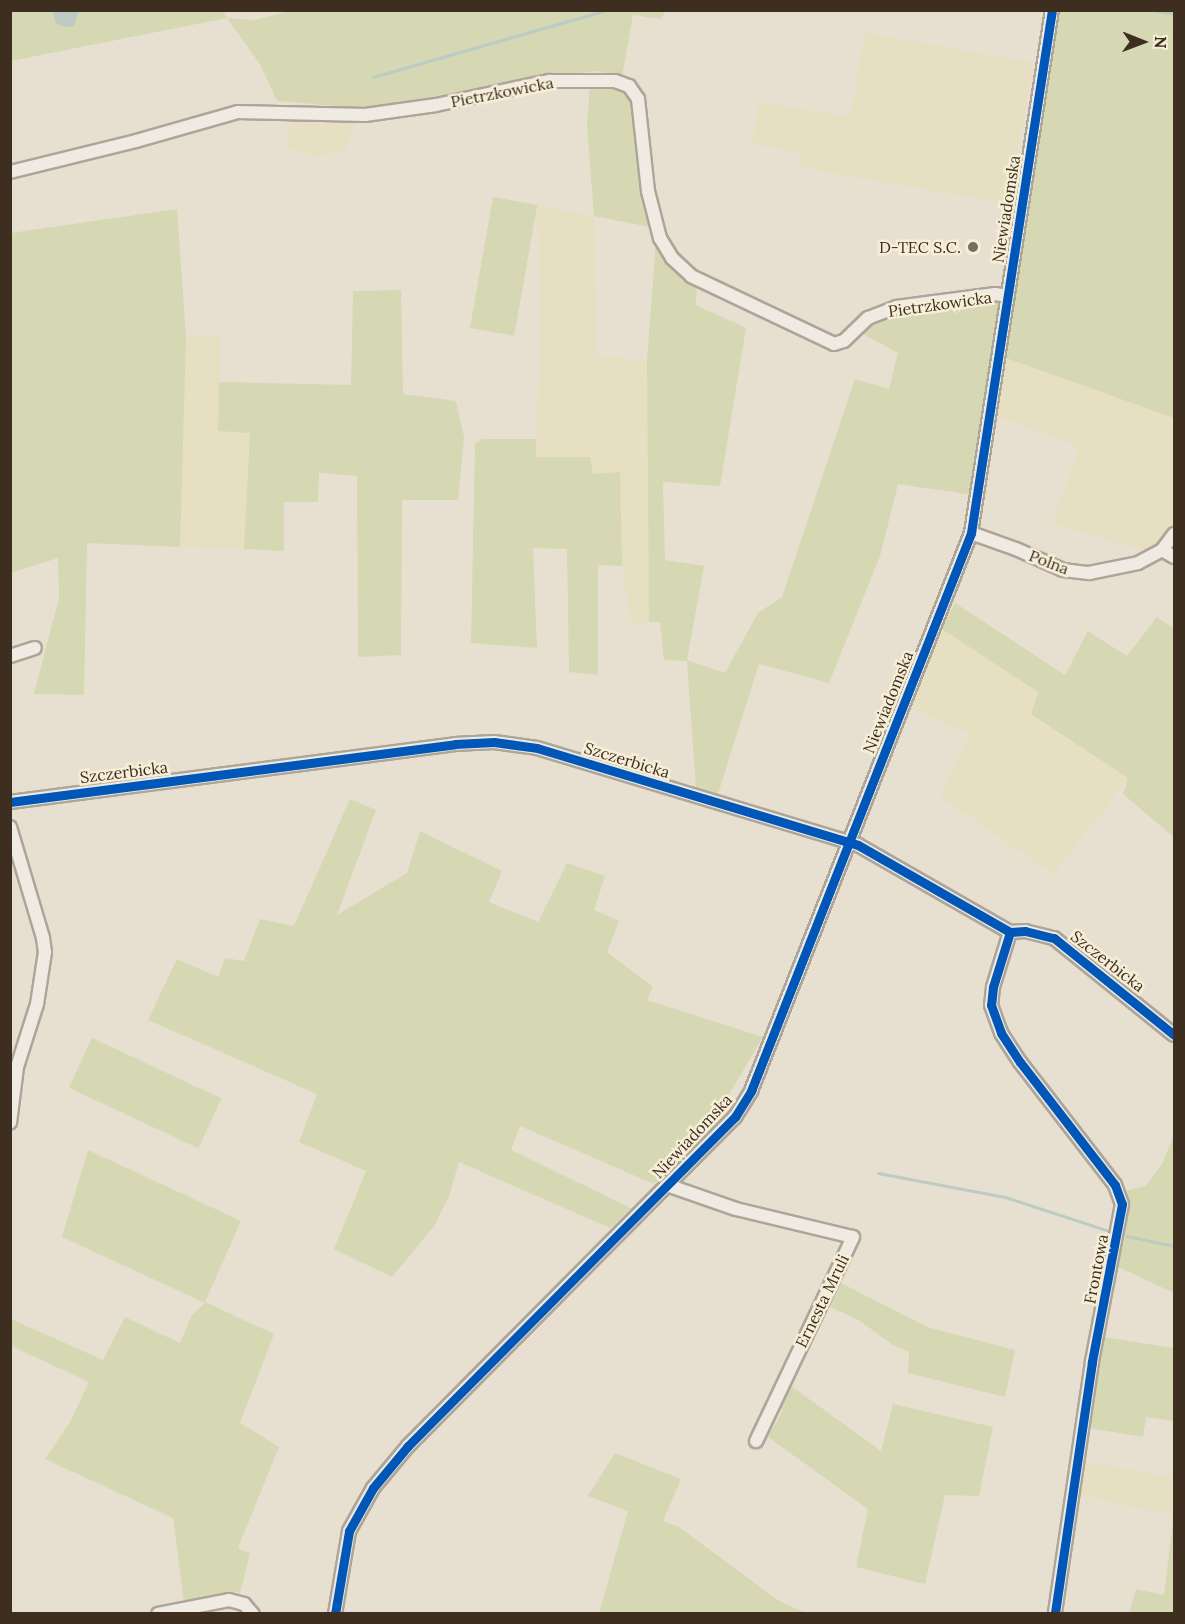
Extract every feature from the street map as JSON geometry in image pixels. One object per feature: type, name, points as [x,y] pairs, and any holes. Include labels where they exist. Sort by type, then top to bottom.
[{"type":"street","name":"Niewiadomska","points":[[335,1614],[349,1532],[373,1488],[408,1446],[735,1117],[747,1100],[971,533],[1052,10]]},
{"type":"street","name":"Pietrzkowicka","points":[[10,172],[238,112],[365,115],[436,105],[549,81],[615,81],[629,86],[638,99],[648,191],[660,238],[672,258],[692,276],[834,344],[844,341],[868,318],[896,307],[995,294],[1008,296]]},
{"type":"street","name":"Polna","points":[[971,533],[1016,549],[1063,570],[1089,573],[1138,562],[1162,550],[1174,534]]},
{"type":"street","points":[[1162,550],[1174,557]]},
{"type":"street","points":[[10,656],[35,648]]},
{"type":"street","name":"Szczerbicka","points":[[10,802],[455,744],[494,742],[537,748],[850,842],[1010,932],[1025,931],[1054,938],[1174,1035]]},
{"type":"street","points":[[10,827],[45,952],[38,1004],[17,1067],[10,1124]]},
{"type":"street","name":"Frontowa","points":[[1010,932],[993,987],[991,1005],[1001,1033],[1020,1062],[1115,1185],[1122,1204],[1092,1362],[1055,1614]]},
{"type":"street","name":"Ernesta Mruli","points":[[667,1185],[736,1209],[853,1238],[756,1441]]},
{"type":"street","points":[[158,1614],[229,1600],[244,1604],[253,1614]]},
{"type":"shaded area","points":[[79,11],[74,26],[65,27],[56,23],[52,12]]},
{"type":"shaded area","points":[[865,33],[1033,62],[1010,204],[801,168],[798,152],[752,144],[759,102],[850,117]]},
{"type":"shaded area","points":[[290,121],[354,122],[346,150],[318,157],[285,147]]},
{"type":"shaded area","points":[[537,205],[594,216],[597,356],[647,360],[649,622],[631,624],[622,566],[592,474],[536,457],[540,330]]},
{"type":"shaded area","points":[[186,337],[221,338],[218,431],[250,432],[244,549],[180,547]]},
{"type":"shaded area","points":[[1006,358],[1174,418],[1174,524],[1164,543],[1150,553],[1052,523],[1079,447],[997,416]]},
{"type":"shaded area","points":[[942,629],[1038,692],[1031,714],[1128,779],[1054,874],[940,797],[969,734],[907,706]]},
{"type":"shaded area","points":[[1085,1462],[1174,1477],[1174,1516],[1080,1495]]},
{"type":"green space","points":[[223,10],[227,18],[11,61],[11,11]]},
{"type":"green space","points":[[295,10],[666,11],[660,19],[633,15],[622,77],[596,71],[519,80],[442,99],[372,109],[277,101],[260,64],[227,18],[254,20]]},
{"type":"green space","points":[[1060,11],[1174,11],[1174,418],[1006,358]]},
{"type":"green space","points":[[590,85],[608,85],[622,91],[632,103],[650,227],[594,216],[587,126]]},
{"type":"green space","points":[[493,197],[537,205],[514,336],[470,328]]},
{"type":"green space","points":[[177,209],[186,337],[180,547],[87,543],[84,695],[34,694],[59,598],[58,558],[11,573],[11,233]]},
{"type":"green space","points":[[656,242],[682,281],[697,284],[696,305],[746,328],[720,486],[663,482],[665,560],[704,566],[687,660],[725,673],[758,613],[782,597],[855,379],[889,389],[898,353],[861,333],[875,320],[889,316],[994,299],[1000,305],[973,495],[898,484],[880,556],[829,683],[759,664],[718,794],[696,789],[687,661],[664,660],[660,622],[649,622],[647,360]]},
{"type":"green space","points":[[401,290],[403,394],[456,401],[464,437],[458,500],[402,500],[401,655],[358,657],[357,476],[319,473],[318,502],[284,502],[284,551],[244,549],[250,433],[218,431],[219,382],[351,385],[353,291]]},
{"type":"green space","points":[[482,439],[536,439],[536,457],[590,457],[593,474],[620,472],[622,566],[598,565],[598,675],[569,672],[567,549],[533,548],[537,648],[471,643],[475,444]]},
{"type":"green space","points":[[955,603],[1065,675],[1088,631],[1127,656],[1157,617],[1174,629],[1174,837],[1123,794],[1128,778],[1031,714],[1038,692],[942,629]]},
{"type":"green space","points":[[350,799],[376,810],[337,915],[407,873],[420,831],[502,871],[489,902],[538,922],[567,863],[605,876],[594,910],[619,921],[607,952],[653,987],[647,1000],[763,1037],[714,1120],[654,1184],[520,1126],[511,1150],[631,1208],[610,1228],[459,1162],[449,1196],[435,1225],[392,1277],[334,1249],[366,1171],[299,1142],[317,1094],[148,1020],[177,959],[218,977],[225,958],[244,961],[260,919],[294,926]]},
{"type":"green space","points":[[92,1038],[222,1098],[198,1148],[69,1088]]},
{"type":"green space","points":[[1174,1135],[1174,1293],[1116,1266],[1124,1242],[1128,1209],[1124,1191],[1146,1186],[1162,1164]]},
{"type":"green space","points":[[88,1150],[241,1221],[205,1302],[274,1334],[240,1423],[279,1447],[238,1548],[250,1553],[240,1593],[234,1592],[184,1602],[173,1518],[45,1459],[70,1422],[89,1382],[11,1346],[11,1319],[103,1360],[125,1317],[180,1343],[192,1315],[205,1303],[62,1237]]},
{"type":"green space","points":[[837,1281],[927,1327],[1015,1350],[1005,1397],[908,1373],[909,1352],[893,1345],[860,1321],[826,1305]]},
{"type":"green space","points":[[1103,1337],[1174,1348],[1174,1421],[1146,1417],[1143,1437],[1089,1428]]},
{"type":"green space","points":[[787,1383],[881,1451],[893,1404],[993,1427],[979,1496],[945,1495],[925,1584],[856,1567],[868,1509],[768,1437],[782,1412],[779,1401]]},
{"type":"green space","points":[[615,1453],[681,1479],[663,1521],[679,1527],[779,1601],[806,1613],[599,1613],[628,1511],[588,1496]]},
{"type":"green space","points":[[1174,1512],[1174,1613],[1129,1613],[1136,1589],[1164,1595]]},
{"type":"waterway","points":[[373,77],[607,10]]},
{"type":"waterway","points":[[1152,10],[1174,14]]},
{"type":"waterway","points":[[878,1173],[1005,1197],[1109,1231]]},
{"type":"waterway","points":[[1127,1236],[1174,1246]]},
{"type":"cycle path","points":[[335,1614],[349,1531],[373,1488],[408,1446],[735,1117],[751,1091],[971,533],[1052,10]]},
{"type":"cycle path","points":[[10,802],[455,744],[494,742],[537,748],[858,845],[1010,932],[1025,931],[1054,938],[1174,1035]]},
{"type":"cycle path","points":[[1010,932],[993,987],[991,1005],[1001,1033],[1020,1062],[1115,1185],[1122,1204],[1092,1362],[1055,1614]]},
{"type":"place","name":"D-TEC S.C.","points":[[973,247]]}]
